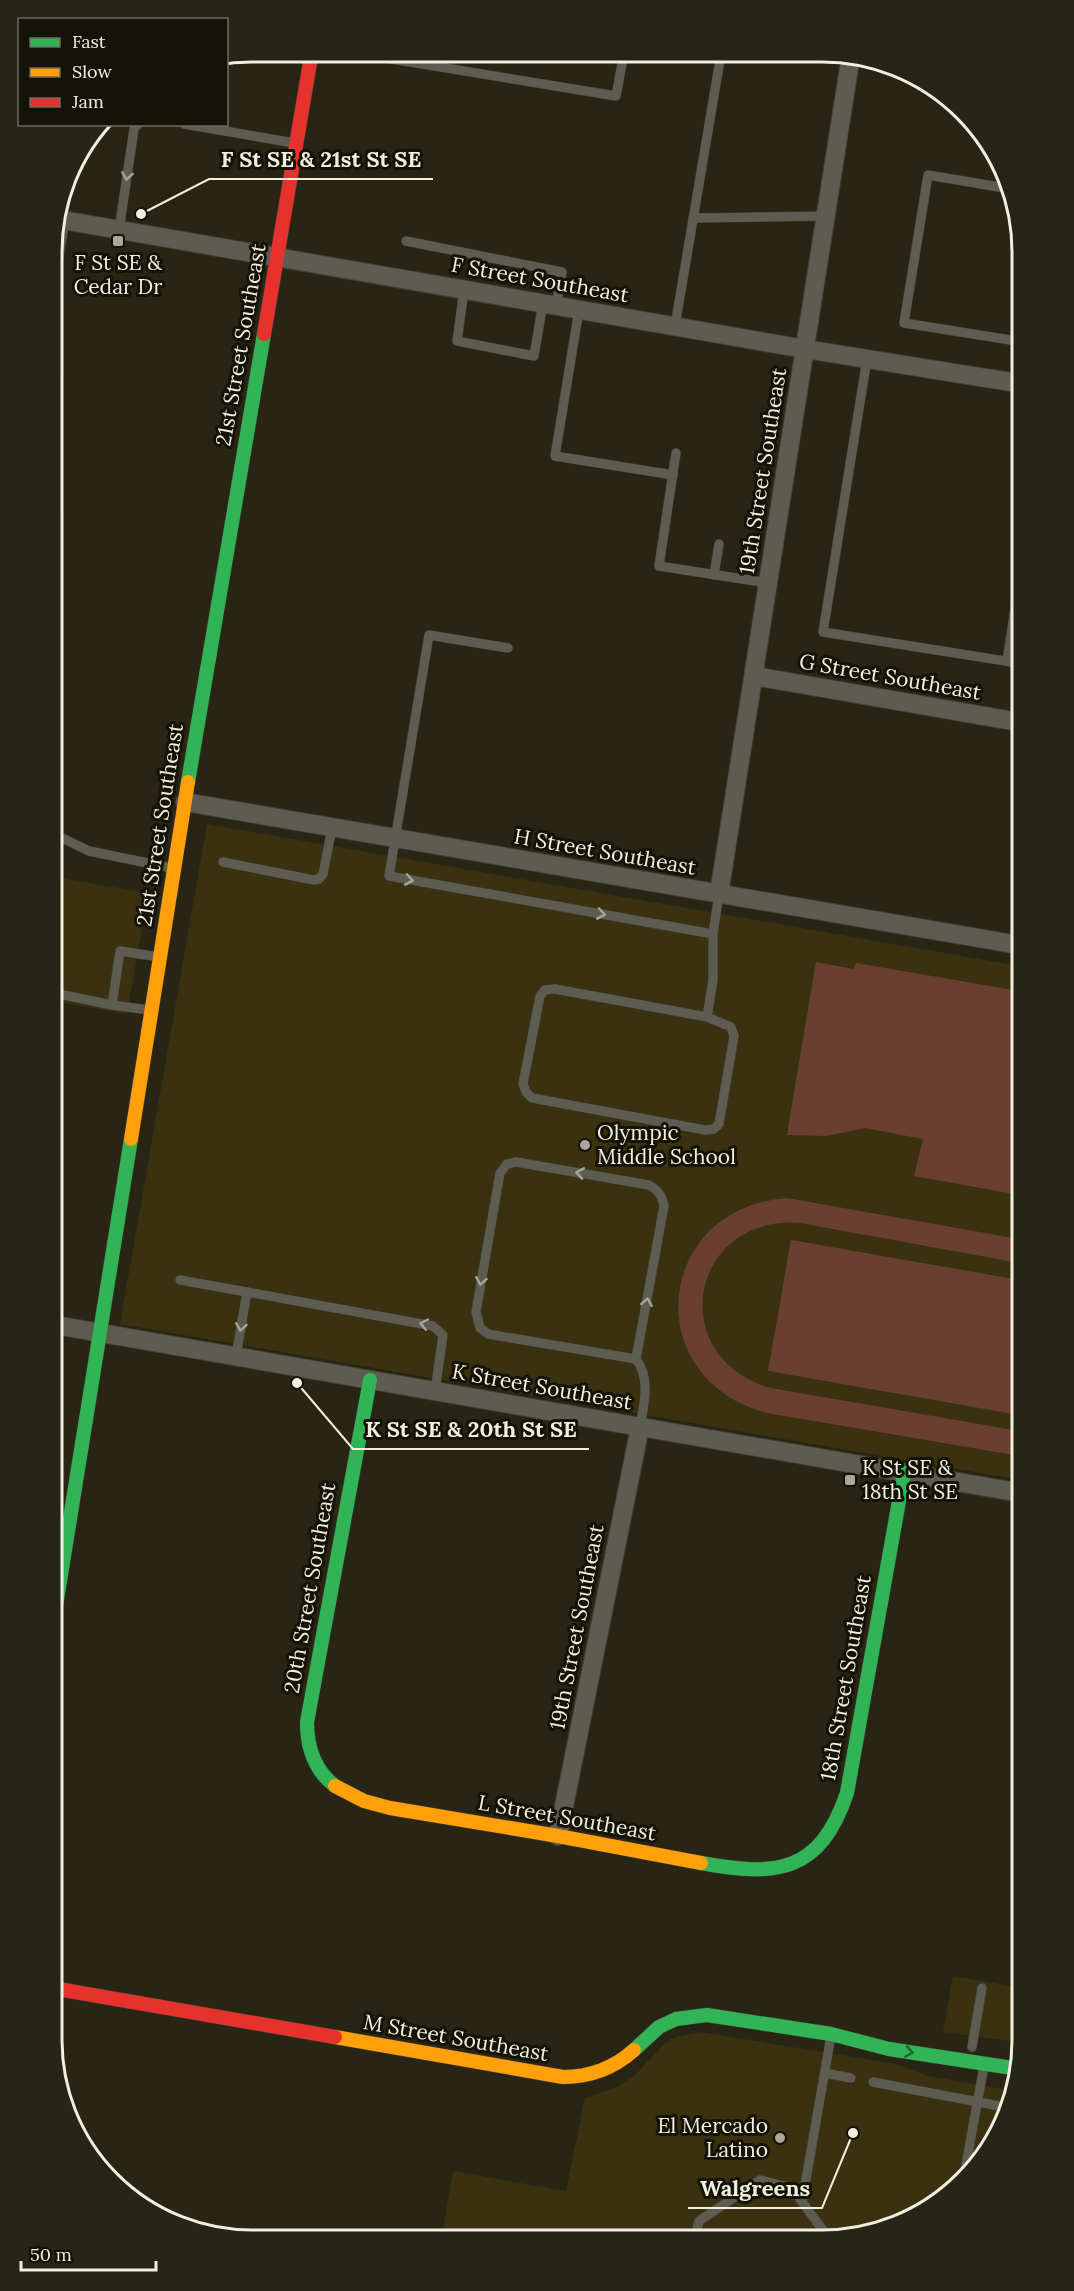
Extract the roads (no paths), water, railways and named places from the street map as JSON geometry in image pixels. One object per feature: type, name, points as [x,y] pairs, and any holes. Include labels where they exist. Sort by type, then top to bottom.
[{"type":"street","name":"21st Street Southeast","points":[[62,1569],[174,868],[310,62]]},
{"type":"street","name":"19th Street Southeast","points":[[719,894],[850,64]]},
{"type":"street","name":"F Street Southeast","points":[[64,220],[805,349],[1012,382]]},
{"type":"street","name":"G Street Southeast","points":[[754,676],[1012,721]]},
{"type":"street","name":"H Street Southeast","points":[[185,802],[1012,944]]},
{"type":"street","name":"K Street Southeast","points":[[62,1325],[1012,1491]]},
{"type":"street","name":"20th Street Southeast","points":[[343,1792],[331,1784],[315,1764],[306,1739],[307,1722],[370,1380]]},
{"type":"street","name":"19th Street Southeast","points":[[558,1836],[640,1427]]},
{"type":"street","name":"18th Street Southeast","points":[[787,1866],[808,1856],[825,1842],[847,1793],[904,1473]]},
{"type":"street","name":"L Street Southeast","points":[[343,1792],[380,1805],[420,1814],[558,1836],[719,1866],[754,1869],[787,1866]]},
{"type":"street","name":"M Street Southeast","points":[[62,1990],[563,2077],[579,2077],[612,2066],[626,2057],[658,2027],[676,2019],[708,2015],[831,2034],[889,2049],[1010,2068]]},
{"type":"street","name":"M Street Southeast","points":[[831,2034],[891,2036],[967,2046]]},
{"type":"lane","points":[[410,62],[616,96],[622,62]]},
{"type":"lane","points":[[675,326],[720,62]]},
{"type":"lane","points":[[119,230],[134,129],[136,126]]},
{"type":"lane","points":[[196,126],[297,143]]},
{"type":"lane","points":[[1001,187],[928,175],[904,323],[1012,340]]},
{"type":"lane","points":[[693,218],[826,216]]},
{"type":"lane","points":[[405,241],[562,272],[534,356],[457,340],[464,290]]},
{"type":"lane","points":[[579,310],[555,456],[673,475]]},
{"type":"lane","points":[[867,359],[823,632],[1012,662]]},
{"type":"lane","points":[[676,453],[659,566],[768,583]]},
{"type":"lane","points":[[714,575],[719,544]]},
{"type":"lane","points":[[1007,661],[1012,628]]},
{"type":"lane","points":[[508,648],[429,634],[393,838],[389,876],[713,934]]},
{"type":"lane","points":[[222,862],[314,880],[319,879],[323,874],[332,828]]},
{"type":"lane","points":[[62,838],[89,851],[174,868]]},
{"type":"lane","points":[[707,1017],[713,980],[713,934],[719,894]]},
{"type":"lane","points":[[112,1005],[120,951],[160,957]]},
{"type":"lane","points":[[555,989],[707,1017],[731,1027],[735,1035],[719,1124],[714,1129],[705,1130],[532,1098],[526,1092],[523,1084],[540,996],[545,990],[555,989]]},
{"type":"lane","points":[[62,995],[151,1011]]},
{"type":"lane","points":[[636,1359],[664,1206],[662,1196],[649,1185],[516,1162],[507,1164],[500,1173],[476,1311],[480,1328],[488,1334],[636,1359],[643,1368],[646,1388],[640,1427]]},
{"type":"lane","points":[[180,1280],[433,1326],[443,1335],[435,1391]]},
{"type":"lane","points":[[236,1356],[247,1292]]},
{"type":"lane","points":[[967,2046],[982,1988]]},
{"type":"lane","points":[[802,2202],[831,2034]]},
{"type":"lane","points":[[966,2164],[984,2064]]},
{"type":"lane","points":[[825,2073],[851,2078]]},
{"type":"lane","points":[[873,2082],[1000,2106]]},
{"type":"lane","points":[[697,2230],[699,2221],[760,2180],[792,2188],[823,2230]]},
{"type":"place","name":"F St SE & 21st St SE","points":[[141,214]]},
{"type":"place","name":"F St SE & Cedar Dr","points":[[118,241]]},
{"type":"place","name":"Olympic Middle School","points":[[585,1145]]},
{"type":"place","name":"K St SE & 20th St SE","points":[[297,1383]]},
{"type":"place","name":"K St SE & 18th St SE","points":[[850,1480]]},
{"type":"place","name":"Walgreens","points":[[853,2133]]},
{"type":"place","name":"El Mercado Latino","points":[[780,2138]]}]
